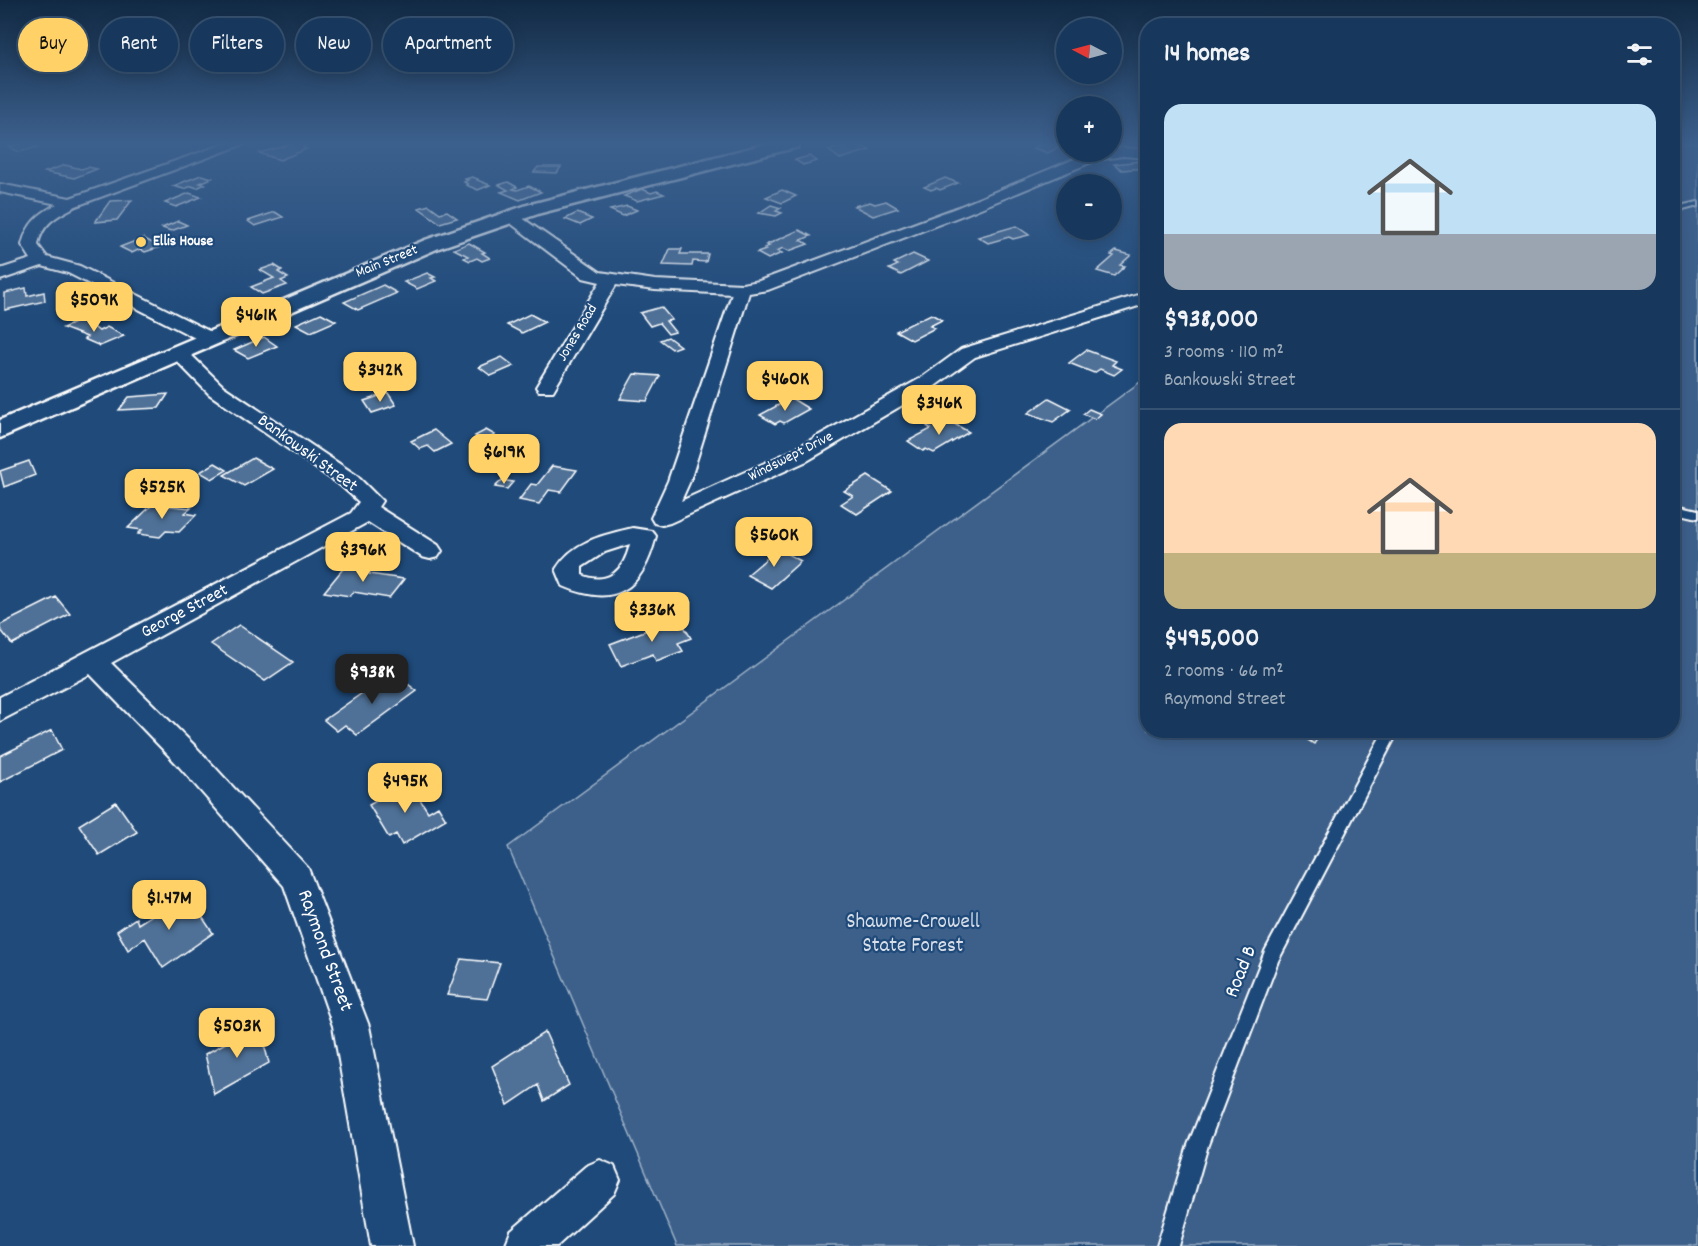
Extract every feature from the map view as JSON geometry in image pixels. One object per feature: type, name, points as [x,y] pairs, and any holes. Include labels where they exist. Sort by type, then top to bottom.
[{"type":"main road","name":"Main Street","points":[[0,430],[209,338],[432,244],[510,216],[565,201]]},
{"type":"street","points":[[62,201],[71,203]]},
{"type":"street","points":[[40,261],[30,245],[33,231],[46,216],[76,201]]},
{"type":"street","points":[[510,216],[589,274],[610,280],[654,285],[742,289],[762,286],[985,201]]},
{"type":"street","points":[[0,275],[40,261],[74,269],[209,338]]},
{"type":"street","name":"Jones Road","points":[[546,387],[610,280]]},
{"type":"street","name":"Windswept Drive","points":[[644,536],[662,518],[679,481],[742,289]]},
{"type":"street","name":"Windswept Drive","points":[[662,518],[799,456],[928,382],[968,353],[1140,300]]},
{"type":"street","name":"Bankowski Street","points":[[177,352],[216,390],[348,480],[371,501],[365,509],[430,551]]},
{"type":"street","name":"George Street","points":[[0,710],[359,518],[365,509]]},
{"type":"street","name":"Raymond Street","points":[[93,661],[186,755],[297,878],[351,1026],[393,1246]]},
{"type":"street","points":[[526,1246],[600,1180]]},
{"type":"lane","points":[[1680,209],[1698,204]]},
{"type":"lane","points":[[1680,510],[1698,514]]},
{"type":"lane","name":"Road B","points":[[1168,1246],[1198,1145],[1271,957],[1388,738]]},
{"type":"green space","name":"Shawme-Crowell State Forest","points":[[1680,201],[1698,201],[1698,1246],[677,1246],[508,847],[1140,382],[1140,738],[1680,738]]},
{"type":"building","points":[[110,201],[131,201],[117,220],[95,222]]},
{"type":"building","points":[[169,201],[191,201],[176,207],[165,203]]},
{"type":"building","points":[[886,201],[898,208],[873,216],[854,206],[870,202],[875,204]]},
{"type":"building","points":[[429,205],[440,213],[447,211],[457,218],[440,223],[419,208]]},
{"type":"building","points":[[771,205],[781,208],[776,211],[782,213],[776,216],[759,213]]},
{"type":"building","points":[[627,206],[637,210],[623,216],[610,210]]},
{"type":"building","points":[[275,212],[283,217],[255,226],[248,221]]},
{"type":"building","points":[[577,213],[592,219],[580,225],[565,219]]},
{"type":"building","points":[[178,221],[187,225],[171,231],[162,228]]},
{"type":"building","points":[[1016,226],[1029,235],[1013,239],[1009,237],[988,243],[978,237]]},
{"type":"building","points":[[799,230],[811,236],[801,240],[808,244],[789,251],[783,248],[777,251],[782,253],[768,259],[757,253],[766,250],[764,248],[769,246],[766,245]]},
{"type":"building","name":"Ellis House","points":[[143,238],[160,247],[145,252],[140,249],[132,253],[120,247]]},
{"type":"building","points":[[469,243],[485,252],[482,253],[490,258],[482,261],[477,258],[470,261],[464,258],[468,256],[454,249]]},
{"type":"building","points":[[670,249],[682,249],[680,254],[708,254],[706,262],[693,261],[692,266],[663,265]]},
{"type":"building","points":[[1116,251],[1131,255],[1120,265],[1125,266],[1114,276],[1097,271],[1114,256],[1111,255]]},
{"type":"building","points":[[913,254],[928,261],[901,275],[889,269],[898,265],[894,263]]},
{"type":"building","points":[[274,265],[282,270],[278,272],[288,278],[281,281],[287,285],[262,294],[251,287],[274,278],[260,270]]},
{"type":"building","points":[[427,273],[435,277],[431,278],[436,281],[417,289],[404,282]]},
{"type":"building","points":[[383,285],[397,293],[358,310],[344,302]]},
{"type":"building","points":[[26,288],[27,296],[44,292],[45,301],[5,310],[5,293]]},
{"type":"building","points":[[661,307],[672,320],[666,321],[675,332],[668,334],[659,323],[650,326],[640,313]]},
{"type":"building","points":[[321,313],[336,321],[311,332],[296,324]]},
{"type":"building","points":[[530,314],[545,322],[522,333],[507,325]]},
{"type":"building","points":[[931,314],[942,320],[930,326],[935,328],[912,340],[896,331]]},
{"type":"building","points":[[83,319],[99,331],[107,327],[124,336],[100,346],[84,339],[87,337],[63,328]]},
{"type":"building","points":[[264,337],[277,346],[248,358],[234,350]]},
{"type":"building","points":[[668,337],[680,346],[672,349],[660,340]]},
{"type":"building","points":[[1086,350],[1116,361],[1112,365],[1122,369],[1114,375],[1100,369],[1094,373],[1069,363]]},
{"type":"building","points":[[502,357],[514,366],[491,376],[479,367]]},
{"type":"building","points":[[634,374],[660,376],[647,401],[620,399]]},
{"type":"building","points":[[388,393],[396,405],[372,413],[364,401]]},
{"type":"building","points":[[168,394],[159,408],[119,410],[129,397]]},
{"type":"building","points":[[791,398],[809,409],[784,423],[780,421],[775,424],[760,415]]},
{"type":"building","points":[[1049,398],[1071,409],[1053,422],[1028,413]]},
{"type":"building","points":[[1089,409],[1101,414],[1095,419],[1083,414]]},
{"type":"building","points":[[942,417],[969,432],[934,453],[926,449],[923,451],[908,441],[931,429],[927,426]]},
{"type":"building","points":[[434,430],[451,444],[435,452],[428,446],[420,449],[411,441]]},
{"type":"building","points":[[486,430],[495,435],[485,441],[475,436]]},
{"type":"building","points":[[253,458],[273,469],[244,486],[224,475]]},
{"type":"building","points":[[29,461],[35,475],[4,487],[0,471]]},
{"type":"building","points":[[215,463],[227,470],[212,479],[200,472]]},
{"type":"building","points":[[552,466],[577,470],[561,492],[549,490],[539,504],[519,500],[531,484],[537,485]]},
{"type":"building","points":[[868,476],[892,491],[857,514],[841,504],[853,496],[844,491]]},
{"type":"building","points":[[502,480],[513,482],[507,489],[495,487]]},
{"type":"building","points":[[153,504],[191,508],[185,513],[196,515],[179,532],[166,531],[160,537],[138,534],[142,530],[128,528]]},
{"type":"building","points":[[778,549],[801,561],[771,588],[747,575]]},
{"type":"building","points":[[346,565],[372,569],[369,574],[404,579],[389,598],[354,592],[350,596],[324,592]]},
{"type":"building","points":[[56,597],[70,614],[12,644],[0,629],[0,625]]},
{"type":"building","points":[[679,618],[691,638],[678,643],[683,651],[656,661],[653,654],[621,666],[610,644]]},
{"type":"building","points":[[239,625],[293,662],[265,681],[211,644]]},
{"type":"building","points":[[392,672],[417,691],[357,735],[345,725],[337,731],[324,720]]},
{"type":"building","points":[[52,730],[62,750],[0,782],[0,756]]},
{"type":"building","points":[[1305,738],[1318,738],[1314,744]]},
{"type":"building","points":[[409,782],[428,812],[438,806],[446,819],[402,845],[396,834],[389,838],[369,805]]},
{"type":"building","points":[[116,802],[137,832],[99,855],[79,825]]},
{"type":"building","points":[[186,893],[213,933],[163,968],[145,938],[128,950],[117,931],[136,918],[138,924]]},
{"type":"building","points":[[461,959],[500,963],[487,999],[447,995]]},
{"type":"building","points":[[259,1025],[269,1063],[214,1094],[205,1054]]},
{"type":"building","points":[[545,1032],[569,1085],[544,1101],[538,1085],[508,1105],[492,1066]]},
{"type":"place","name":"Ellis House","points":[[141,242]]}]
